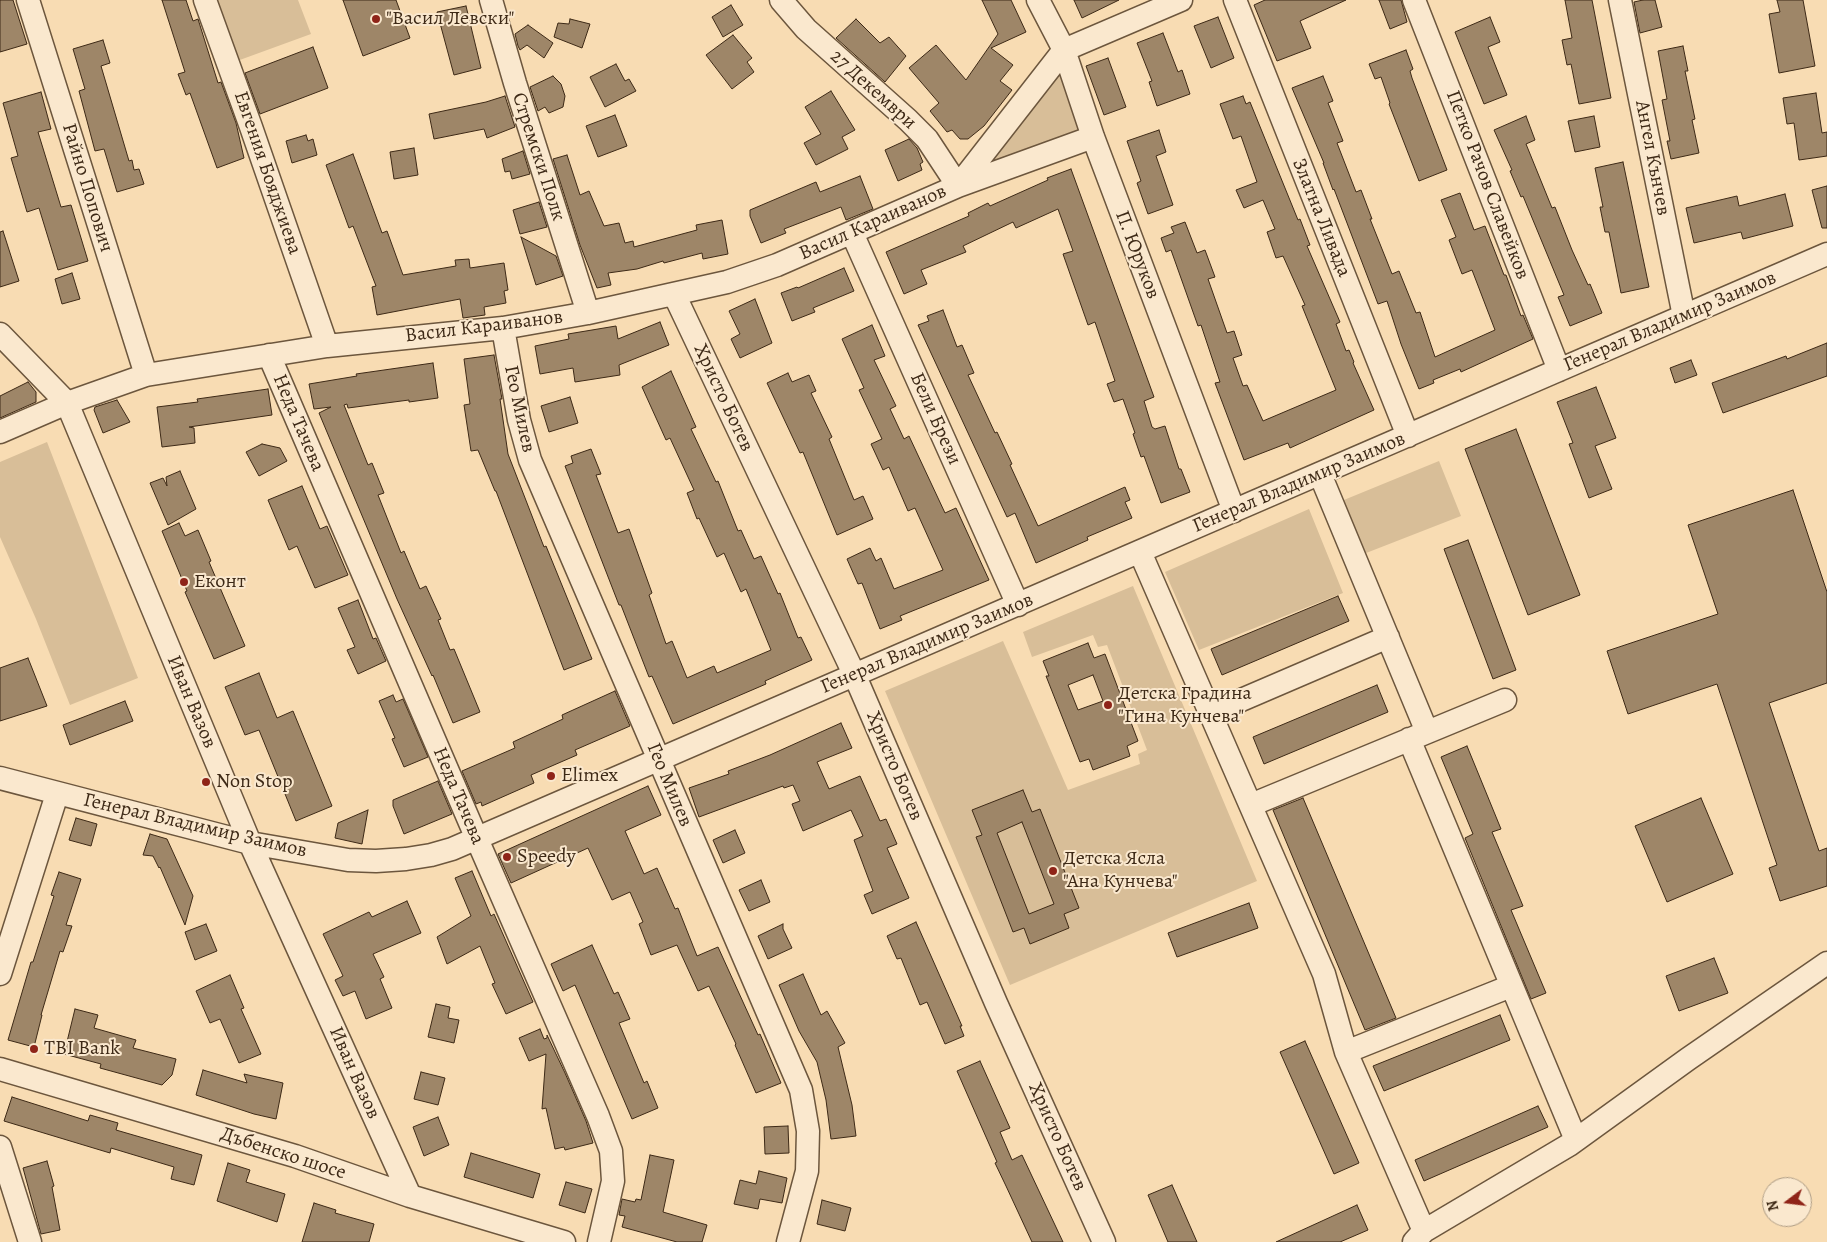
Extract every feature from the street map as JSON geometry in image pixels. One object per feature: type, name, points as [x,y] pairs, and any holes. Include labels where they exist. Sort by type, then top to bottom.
[{"type":"street","name":"Райно Попович","points":[[28,0],[146,375]]},
{"type":"street","name":"Евгения Бояджиева","points":[[205,0],[327,346]]},
{"type":"street","name":"Стремски Полк","points":[[491,0],[515,84],[588,313]]},
{"type":"street","name":"27 Декември","points":[[781,0],[806,29],[927,139],[958,186]]},
{"type":"street","name":"П. Юруков","points":[[1038,0],[1064,50],[1093,137],[1234,511]]},
{"type":"street","name":"Васил Караиванов","points":[[958,186],[1064,50],[1181,0]]},
{"type":"street","name":"Златна Ливада","points":[[1235,0],[1408,436]]},
{"type":"street","name":"Петко Рачов Славейков","points":[[1414,0],[1559,370]]},
{"type":"street","name":"Ангел Кънчев","points":[[1620,0],[1684,316]]},
{"type":"street","name":"Васил Караиванов","points":[[0,432],[67,403],[146,375],[327,346],[503,328],[588,313],[728,282],[777,265],[958,186],[1093,137]]},
{"type":"street","name":"Бели Брези","points":[[852,233],[1018,605]]},
{"type":"street","name":"Генерал Владимир Заимов","points":[[0,778],[250,843],[348,860],[376,861],[431,855],[452,849],[1827,254]]},
{"type":"street","name":"Христо Ботев","points":[[674,294],[855,676],[996,1003],[1104,1242]]},
{"type":"street","name":"Гео Милев","points":[[503,328],[518,420],[530,460],[801,1090],[808,1131],[807,1171],[788,1242]]},
{"type":"street","name":"Иван Вазов","points":[[0,334],[67,403],[250,843],[410,1196]]},
{"type":"street","name":"Неда Тачева","points":[[269,355],[476,839],[598,1116],[611,1151],[613,1181],[599,1242]]},
{"type":"street","points":[[1320,474],[1388,637],[1418,735],[1511,986],[1576,1140]]},
{"type":"street","points":[[1140,552],[1324,974],[1346,1052],[1419,1236],[1576,1140],[1688,1059],[1827,963]]},
{"type":"street","points":[[1211,713],[1388,637]]},
{"type":"street","points":[[1251,804],[1505,700]]},
{"type":"street","points":[[0,974],[57,794]]},
{"type":"street","points":[[1346,1052],[1511,986]]},
{"type":"street","name":"Дъбенско шосе","points":[[0,1069],[295,1156],[410,1196],[564,1242]]},
{"type":"street","points":[[0,1147],[30,1242]]},
{"type":"shaded area","points":[[215,0],[298,0],[311,34],[237,61]]},
{"type":"shaded area","points":[[1064,50],[1093,137],[958,186]]},
{"type":"shaded area","points":[[47,442],[138,678],[70,705],[36,619],[0,537],[0,462]]},
{"type":"shaded area","points":[[1439,461],[1461,516],[1361,555],[1339,502]]},
{"type":"shaded area","points":[[1309,509],[1343,593],[1199,650],[1165,572]]},
{"type":"shaded area","points":[[1133,586],[1257,881],[1010,985],[885,691],[1003,641],[1068,790],[1140,764],[1138,754],[1147,750],[1107,645],[1098,647],[1093,635],[1032,657],[1023,632]]},
{"type":"building","points":[[0,0],[13,0],[27,44],[0,52]]},
{"type":"building","points":[[162,0],[186,0],[193,21],[198,19],[218,83],[221,82],[236,123],[244,158],[217,168],[190,93],[186,95],[178,74],[185,72]]},
{"type":"building","name":"\"Васил Левски\"","points":[[343,0],[396,0],[410,38],[363,56]]},
{"type":"building","points":[[982,0],[1011,0],[1026,32],[991,48],[1013,65],[1000,81],[1012,90],[984,126],[968,139],[960,139],[952,130],[947,132],[930,111],[939,103],[909,68],[936,45],[966,80],[998,34]]},
{"type":"building","points":[[1074,0],[1119,0],[1082,18]]},
{"type":"building","points":[[1265,0],[1346,0],[1300,21],[1311,48],[1277,61],[1254,5]]},
{"type":"building","points":[[1379,0],[1401,0],[1407,22],[1390,29]]},
{"type":"building","points":[[1565,0],[1592,0],[1611,98],[1579,104],[1571,64],[1567,65],[1562,40],[1572,38]]},
{"type":"building","points":[[1655,0],[1662,27],[1640,33],[1634,2]]},
{"type":"building","points":[[1777,0],[1803,0],[1815,66],[1779,73],[1769,14],[1780,12]]},
{"type":"building","points":[[731,5],[743,25],[723,37],[712,17]]},
{"type":"building","points":[[466,6],[481,68],[454,75],[437,12]]},
{"type":"building","points":[[1218,17],[1234,58],[1211,68],[1194,26]]},
{"type":"building","points":[[1490,17],[1500,42],[1488,47],[1507,95],[1484,104],[1455,32]]},
{"type":"building","points":[[570,19],[590,24],[582,48],[554,37],[558,23],[569,24]]},
{"type":"building","points":[[856,19],[880,43],[889,37],[906,56],[885,82],[836,38]]},
{"type":"building","points":[[528,25],[553,43],[544,58],[527,45],[520,50],[518,46],[515,34]]},
{"type":"building","points":[[1163,33],[1178,72],[1182,70],[1190,94],[1157,106],[1149,82],[1152,81],[1137,43]]},
{"type":"building","points":[[733,35],[752,58],[747,62],[754,72],[732,89],[706,55]]},
{"type":"building","points":[[103,40],[110,63],[101,66],[129,161],[132,160],[134,170],[139,169],[144,184],[117,192],[104,149],[95,151],[79,91],[85,89],[73,49]]},
{"type":"building","points":[[1683,46],[1688,71],[1685,71],[1695,119],[1692,120],[1699,153],[1671,159],[1667,141],[1670,141],[1662,100],[1667,99],[1658,51]]},
{"type":"building","points":[[313,47],[328,88],[260,114],[245,73]]},
{"type":"building","points":[[1406,50],[1413,69],[1410,71],[1412,78],[1447,170],[1419,181],[1389,104],[1381,77],[1375,79],[1369,64]]},
{"type":"building","points":[[1108,58],[1126,107],[1104,115],[1086,66]]},
{"type":"building","points":[[616,64],[625,81],[629,79],[636,91],[605,107],[590,77]]},
{"type":"building","points":[[553,76],[561,84],[565,96],[563,107],[549,113],[545,107],[538,111],[530,87]]},
{"type":"building","points":[[1323,76],[1333,101],[1328,103],[1343,141],[1337,143],[1356,192],[1361,190],[1372,219],[1370,219],[1392,274],[1399,271],[1416,313],[1420,312],[1435,357],[1495,330],[1472,270],[1462,274],[1449,240],[1456,237],[1441,200],[1460,193],[1474,230],[1485,226],[1521,316],[1523,315],[1533,339],[1461,372],[1460,369],[1433,380],[1434,383],[1419,389],[1401,344],[1387,301],[1378,304],[1324,163],[1292,88]]},
{"type":"building","points":[[831,91],[855,130],[842,137],[848,149],[816,165],[804,143],[821,134],[805,107]]},
{"type":"building","points":[[41,92],[51,129],[38,132],[61,207],[71,205],[88,261],[58,270],[39,208],[27,212],[11,158],[18,156],[3,103]]},
{"type":"building","points":[[1816,93],[1822,133],[1827,132],[1827,156],[1799,160],[1794,123],[1787,124],[1783,98]]},
{"type":"building","points":[[505,96],[515,127],[487,138],[484,129],[434,139],[429,114]]},
{"type":"building","points":[[1243,96],[1246,104],[1250,102],[1298,220],[1300,219],[1310,245],[1307,246],[1340,322],[1336,324],[1346,351],[1349,350],[1374,410],[1290,448],[1288,443],[1244,460],[1215,383],[1220,382],[1201,325],[1198,326],[1171,250],[1166,252],[1161,238],[1174,233],[1171,227],[1185,222],[1197,253],[1205,250],[1215,277],[1208,279],[1227,333],[1234,331],[1242,355],[1233,358],[1243,386],[1247,385],[1263,421],[1336,390],[1302,306],[1305,305],[1283,256],[1276,258],[1267,232],[1275,229],[1263,200],[1244,208],[1236,190],[1257,182],[1241,136],[1233,139],[1220,104]]},
{"type":"building","points":[[615,115],[627,146],[598,157],[586,126]]},
{"type":"building","points":[[1526,116],[1535,140],[1526,144],[1552,208],[1555,207],[1572,250],[1588,285],[1590,284],[1602,313],[1570,326],[1558,297],[1564,295],[1494,130]]},
{"type":"building","points":[[1594,116],[1600,147],[1575,152],[1568,121]]},
{"type":"building","points":[[1159,130],[1166,152],[1156,156],[1173,205],[1148,214],[1137,183],[1141,181],[1127,141]]},
{"type":"building","points":[[306,135],[308,141],[313,139],[317,155],[292,163],[286,141]]},
{"type":"building","points":[[909,139],[917,148],[923,162],[920,164],[922,170],[898,181],[885,150]]},
{"type":"building","points":[[414,148],[418,175],[394,179],[390,152]]},
{"type":"building","points":[[523,151],[530,174],[512,179],[510,171],[505,172],[502,159]]},
{"type":"building","points":[[353,154],[382,233],[387,231],[403,275],[456,266],[455,260],[469,259],[470,268],[504,263],[508,290],[504,291],[506,303],[484,307],[485,315],[463,318],[460,299],[377,315],[372,287],[376,286],[353,226],[349,228],[326,165]]},
{"type":"building","points":[[567,155],[580,195],[589,191],[604,226],[619,223],[625,243],[633,241],[634,247],[697,230],[696,225],[722,220],[728,254],[703,259],[702,253],[664,263],[663,261],[637,269],[608,273],[611,285],[597,288],[580,245],[553,159]]},
{"type":"building","points":[[1623,162],[1649,287],[1621,293],[1609,232],[1605,232],[1600,207],[1603,207],[1595,168]]},
{"type":"building","points":[[1071,169],[1154,397],[1144,401],[1152,427],[1155,429],[1165,426],[1179,469],[1181,469],[1190,492],[1161,503],[1144,456],[1141,457],[1123,399],[1114,402],[1107,384],[1115,381],[1095,322],[1088,325],[1063,254],[1073,251],[1058,209],[1016,228],[1013,222],[963,246],[966,252],[921,270],[927,284],[904,294],[886,252],[969,216],[968,213],[988,203],[990,206],[1048,180],[1047,178]]},
{"type":"building","points":[[860,176],[873,209],[846,220],[841,207],[784,229],[786,233],[761,243],[750,216],[750,210],[816,182],[820,192]]},
{"type":"building","points":[[1827,186],[1827,228],[1822,228],[1812,190]]},
{"type":"building","points":[[1785,194],[1793,226],[1743,239],[1741,232],[1694,243],[1686,208],[1737,196],[1739,206]]},
{"type":"building","points":[[539,202],[547,227],[520,234],[513,210]]},
{"type":"building","points":[[3,231],[19,281],[0,287],[0,232]]},
{"type":"building","points":[[521,237],[556,256],[563,276],[536,285]]},
{"type":"building","points":[[844,268],[854,291],[813,308],[815,312],[792,321],[781,293],[798,288]]},
{"type":"building","points":[[72,273],[80,299],[62,304],[55,279]]},
{"type":"building","points":[[755,299],[772,343],[740,358],[731,339],[740,334],[729,311]]},
{"type":"building","points":[[943,310],[957,347],[962,345],[974,373],[968,375],[995,433],[997,432],[1012,464],[1010,465],[1038,526],[1125,487],[1130,500],[1125,502],[1132,518],[1087,537],[1088,540],[1036,563],[1015,513],[1007,517],[918,325],[929,321],[927,316]]},
{"type":"building","points":[[660,322],[669,345],[619,365],[620,375],[575,382],[573,368],[540,374],[535,346],[569,339],[568,334],[616,326],[618,339]]},
{"type":"building","points":[[872,325],[885,356],[874,360],[896,406],[890,409],[904,439],[909,436],[945,513],[956,508],[989,580],[900,616],[902,620],[880,629],[862,583],[858,584],[847,559],[870,548],[876,561],[881,558],[894,589],[943,570],[915,508],[908,511],[889,467],[883,470],[871,444],[882,439],[859,390],[864,388],[842,339]]},
{"type":"building","points":[[1827,343],[1827,376],[1723,413],[1712,383],[1786,356],[1787,359]]},
{"type":"building","points":[[494,355],[502,399],[500,399],[508,454],[544,547],[546,546],[592,659],[564,670],[496,491],[478,450],[471,451],[464,405],[470,404],[464,359]]},
{"type":"building","points":[[1691,360],[1697,375],[1675,383],[1670,368]]},
{"type":"building","points":[[433,363],[438,398],[348,408],[347,404],[344,405],[368,465],[372,463],[384,493],[378,495],[401,553],[404,551],[420,589],[426,586],[441,619],[438,620],[450,650],[454,649],[480,712],[453,723],[433,675],[397,599],[319,413],[331,407],[314,409],[309,384],[357,376],[356,374]]},
{"type":"building","points":[[671,371],[696,427],[691,429],[716,482],[718,481],[738,531],[741,530],[754,559],[761,556],[778,594],[780,593],[798,638],[801,637],[812,660],[765,681],[766,684],[673,724],[652,676],[649,677],[565,466],[573,463],[571,456],[591,449],[601,474],[596,475],[618,533],[629,529],[652,593],[649,595],[666,644],[672,641],[687,678],[714,666],[717,673],[771,650],[746,589],[741,592],[724,553],[717,557],[699,518],[697,519],[687,493],[694,490],[670,438],[666,440],[642,387]]},
{"type":"building","points":[[788,373],[792,382],[809,375],[816,391],[811,393],[832,437],[829,439],[854,500],[863,496],[873,519],[837,535],[803,452],[800,453],[767,383]]},
{"type":"building","points":[[28,382],[36,392],[36,402],[0,418],[0,396]]},
{"type":"building","points":[[1596,387],[1616,438],[1595,446],[1612,489],[1589,498],[1569,444],[1573,443],[1557,402]]},
{"type":"building","points":[[268,389],[272,415],[189,427],[194,428],[195,443],[162,447],[157,407],[198,402],[197,399]]},
{"type":"building","points":[[570,397],[578,423],[549,432],[541,406]]},
{"type":"building","points":[[117,400],[130,422],[103,433],[94,410],[95,407]]},
{"type":"building","points":[[1516,429],[1580,595],[1528,615],[1465,449]]},
{"type":"building","points":[[262,444],[280,448],[287,461],[259,476],[246,452]]},
{"type":"building","points":[[180,471],[196,509],[168,525],[150,483],[163,478],[167,486],[166,477]]},
{"type":"building","points":[[302,486],[320,529],[327,526],[348,575],[315,588],[297,546],[289,550],[268,500]]},
{"type":"building","points":[[1793,490],[1827,592],[1827,683],[1769,703],[1819,851],[1827,848],[1827,886],[1780,901],[1769,868],[1777,865],[1717,684],[1628,714],[1607,651],[1718,614],[1688,525]]},
{"type":"building","points":[[179,523],[185,536],[198,530],[211,561],[209,562],[245,646],[214,659],[185,592],[187,591],[162,531]]},
{"type":"building","points":[[1468,540],[1516,670],[1493,679],[1444,549]]},
{"type":"building","points":[[1338,596],[1349,621],[1222,675],[1211,649]]},
{"type":"building","points":[[358,600],[373,639],[376,638],[386,661],[358,674],[347,650],[355,647],[338,608]]},
{"type":"building","name":"Детска Градина \"Гина Кунчева\"","points":[[1088,643],[1094,658],[1105,654],[1138,741],[1127,746],[1130,756],[1093,770],[1089,759],[1080,762],[1046,676],[1049,676],[1043,661]],"holes":[[[1093,675],[1103,701],[1078,710],[1068,685]]]},
{"type":"building","points":[[28,658],[47,706],[0,721],[0,668]]},
{"type":"building","points":[[259,673],[277,718],[293,711],[332,806],[296,821],[259,730],[245,735],[225,687]]},
{"type":"building","points":[[1377,685],[1388,712],[1264,764],[1253,737]]},
{"type":"building","points":[[615,691],[630,726],[575,750],[577,755],[531,775],[534,783],[482,806],[481,802],[476,804],[462,771],[515,748],[513,742],[563,719],[562,715]]},
{"type":"building","points":[[393,695],[396,702],[403,699],[428,757],[404,767],[392,739],[395,738],[379,701]]},
{"type":"building","points":[[125,701],[133,721],[70,745],[63,725]]},
{"type":"building","points":[[841,723],[852,748],[817,762],[829,789],[860,776],[880,821],[886,819],[897,844],[887,848],[909,898],[872,914],[864,895],[873,891],[854,840],[863,836],[851,810],[803,831],[792,804],[800,801],[793,785],[784,788],[783,786],[699,817],[689,788],[729,774],[728,771],[770,755]]},
{"type":"building","points":[[1467,746],[1501,829],[1492,832],[1523,906],[1511,910],[1546,993],[1531,999],[1465,838],[1473,834],[1441,757]]},
{"type":"building","points":[[438,781],[452,814],[404,834],[393,806],[393,800]]},
{"type":"building","points":[[648,786],[661,815],[625,831],[644,874],[657,868],[675,909],[678,908],[697,956],[718,947],[758,1035],[760,1034],[781,1083],[756,1093],[709,986],[698,991],[677,945],[651,955],[639,924],[643,922],[630,892],[612,900],[588,848],[511,883],[498,854]]},
{"type":"building","name":"Детска Ясла \"Ана Кунчева\"","points":[[1023,790],[1032,812],[1040,809],[1079,908],[1064,914],[1069,928],[1030,944],[1024,928],[1013,932],[976,837],[982,835],[972,810]],"holes":[[[1022,822],[1054,904],[1029,914],[997,833]]]},
{"type":"building","points":[[1303,798],[1396,1018],[1365,1030],[1273,810]]},
{"type":"building","points":[[1701,798],[1733,874],[1667,902],[1635,826]]},
{"type":"building","points":[[368,810],[362,844],[335,838],[338,823]]},
{"type":"building","points":[[76,818],[97,824],[91,846],[69,840]]},
{"type":"building","points":[[735,830],[745,853],[723,863],[713,840]]},
{"type":"building","points":[[150,834],[167,839],[193,896],[185,925],[160,867],[153,856],[143,855]]},
{"type":"building","points":[[472,871],[491,916],[494,914],[533,1002],[506,1014],[492,984],[495,983],[480,946],[447,964],[437,937],[471,916],[455,878]]},
{"type":"building","points":[[59,872],[81,879],[66,925],[72,926],[63,952],[60,951],[41,1015],[34,1047],[8,1040],[31,962],[33,962],[54,896],[51,895]]},
{"type":"building","points":[[761,880],[770,902],[749,911],[739,890]]},
{"type":"building","points":[[407,901],[421,933],[373,954],[384,977],[380,979],[392,1008],[366,1019],[355,991],[343,996],[335,980],[343,976],[323,934],[369,912],[372,917]]},
{"type":"building","points":[[1249,903],[1258,928],[1177,957],[1168,933]]},
{"type":"building","points":[[916,922],[962,1026],[960,1026],[964,1036],[945,1044],[927,1002],[920,1005],[901,958],[897,959],[887,936]]},
{"type":"building","points":[[206,924],[217,951],[195,960],[185,932]]},
{"type":"building","points":[[783,924],[783,929],[792,948],[768,959],[758,936]]},
{"type":"building","points":[[592,945],[614,994],[618,992],[630,1019],[619,1023],[644,1083],[647,1081],[658,1108],[632,1119],[575,985],[563,991],[551,964]]},
{"type":"building","points":[[1714,958],[1728,993],[1679,1011],[1666,976]]},
{"type":"building","points":[[803,974],[821,1015],[827,1011],[845,1043],[838,1047],[852,1105],[856,1136],[831,1139],[826,1100],[817,1062],[799,1031],[779,985]]},
{"type":"building","points":[[230,975],[244,1008],[241,1009],[261,1054],[239,1063],[220,1019],[210,1023],[196,991]]},
{"type":"building","points":[[436,1004],[450,1007],[448,1018],[459,1020],[454,1043],[428,1037]]},
{"type":"building","points":[[75,1009],[98,1015],[94,1028],[136,1040],[133,1048],[176,1059],[172,1075],[162,1085],[100,1068],[101,1064],[64,1054]]},
{"type":"building","points":[[1500,1015],[1510,1040],[1384,1091],[1373,1066]]},
{"type":"building","points":[[540,1029],[544,1039],[547,1038],[547,1035],[565,1073],[586,1121],[593,1143],[565,1150],[564,1147],[555,1149],[546,1108],[542,1109],[546,1054],[529,1061],[519,1038]]},
{"type":"building","points":[[1305,1041],[1359,1163],[1334,1174],[1280,1052]]},
{"type":"building","points":[[980,1061],[1010,1128],[1000,1132],[1012,1160],[1022,1155],[1063,1242],[1032,1242],[995,1163],[997,1162],[957,1071]]},
{"type":"building","points":[[203,1070],[247,1083],[244,1074],[283,1083],[276,1119],[254,1114],[196,1095]]},
{"type":"building","points":[[421,1072],[445,1078],[438,1105],[414,1099]]},
{"type":"building","points":[[12,1097],[88,1121],[90,1115],[118,1123],[116,1130],[202,1155],[194,1185],[171,1179],[174,1167],[111,1148],[110,1153],[4,1121]]},
{"type":"building","points":[[1538,1106],[1548,1127],[1424,1181],[1415,1160]]},
{"type":"building","points":[[438,1117],[449,1145],[424,1156],[413,1127]]},
{"type":"building","points":[[788,1126],[789,1153],[765,1154],[764,1127]]},
{"type":"building","points":[[471,1153],[540,1174],[533,1198],[464,1177]]},
{"type":"building","points":[[650,1155],[674,1160],[663,1212],[707,1225],[702,1242],[677,1242],[622,1227],[625,1216],[619,1215],[622,1199],[635,1202],[636,1199],[641,1200]]},
{"type":"building","points":[[47,1161],[54,1186],[52,1187],[60,1230],[41,1234],[23,1168]]},
{"type":"building","points":[[228,1163],[250,1170],[246,1182],[285,1194],[277,1222],[217,1201]]},
{"type":"building","points":[[759,1171],[787,1178],[782,1203],[760,1199],[758,1209],[734,1204],[740,1180],[756,1184]]},
{"type":"building","points":[[566,1182],[592,1189],[585,1213],[559,1205]]},
{"type":"building","points":[[1172,1185],[1197,1242],[1168,1242],[1148,1195]]},
{"type":"building","points":[[822,1200],[851,1208],[845,1231],[817,1224]]},
{"type":"building","points":[[314,1203],[336,1210],[335,1213],[374,1224],[369,1242],[302,1242]]},
{"type":"building","points":[[1357,1205],[1368,1230],[1340,1242],[1276,1242]]},
{"type":"place","name":"\"Васил Левски\"","points":[[376,19]]},
{"type":"place","name":"Еконт","points":[[184,582]]},
{"type":"place","name":"Детска Градина \"Гина Кунчева\"","points":[[1108,705]]},
{"type":"place","name":"Elimex","points":[[551,776]]},
{"type":"place","name":"Non Stop","points":[[206,782]]},
{"type":"place","name":"Speedy","points":[[507,857]]},
{"type":"place","name":"Детска Ясла \"Ана Кунчева\"","points":[[1053,871]]},
{"type":"place","name":"TBI Bank","points":[[34,1049]]}]
